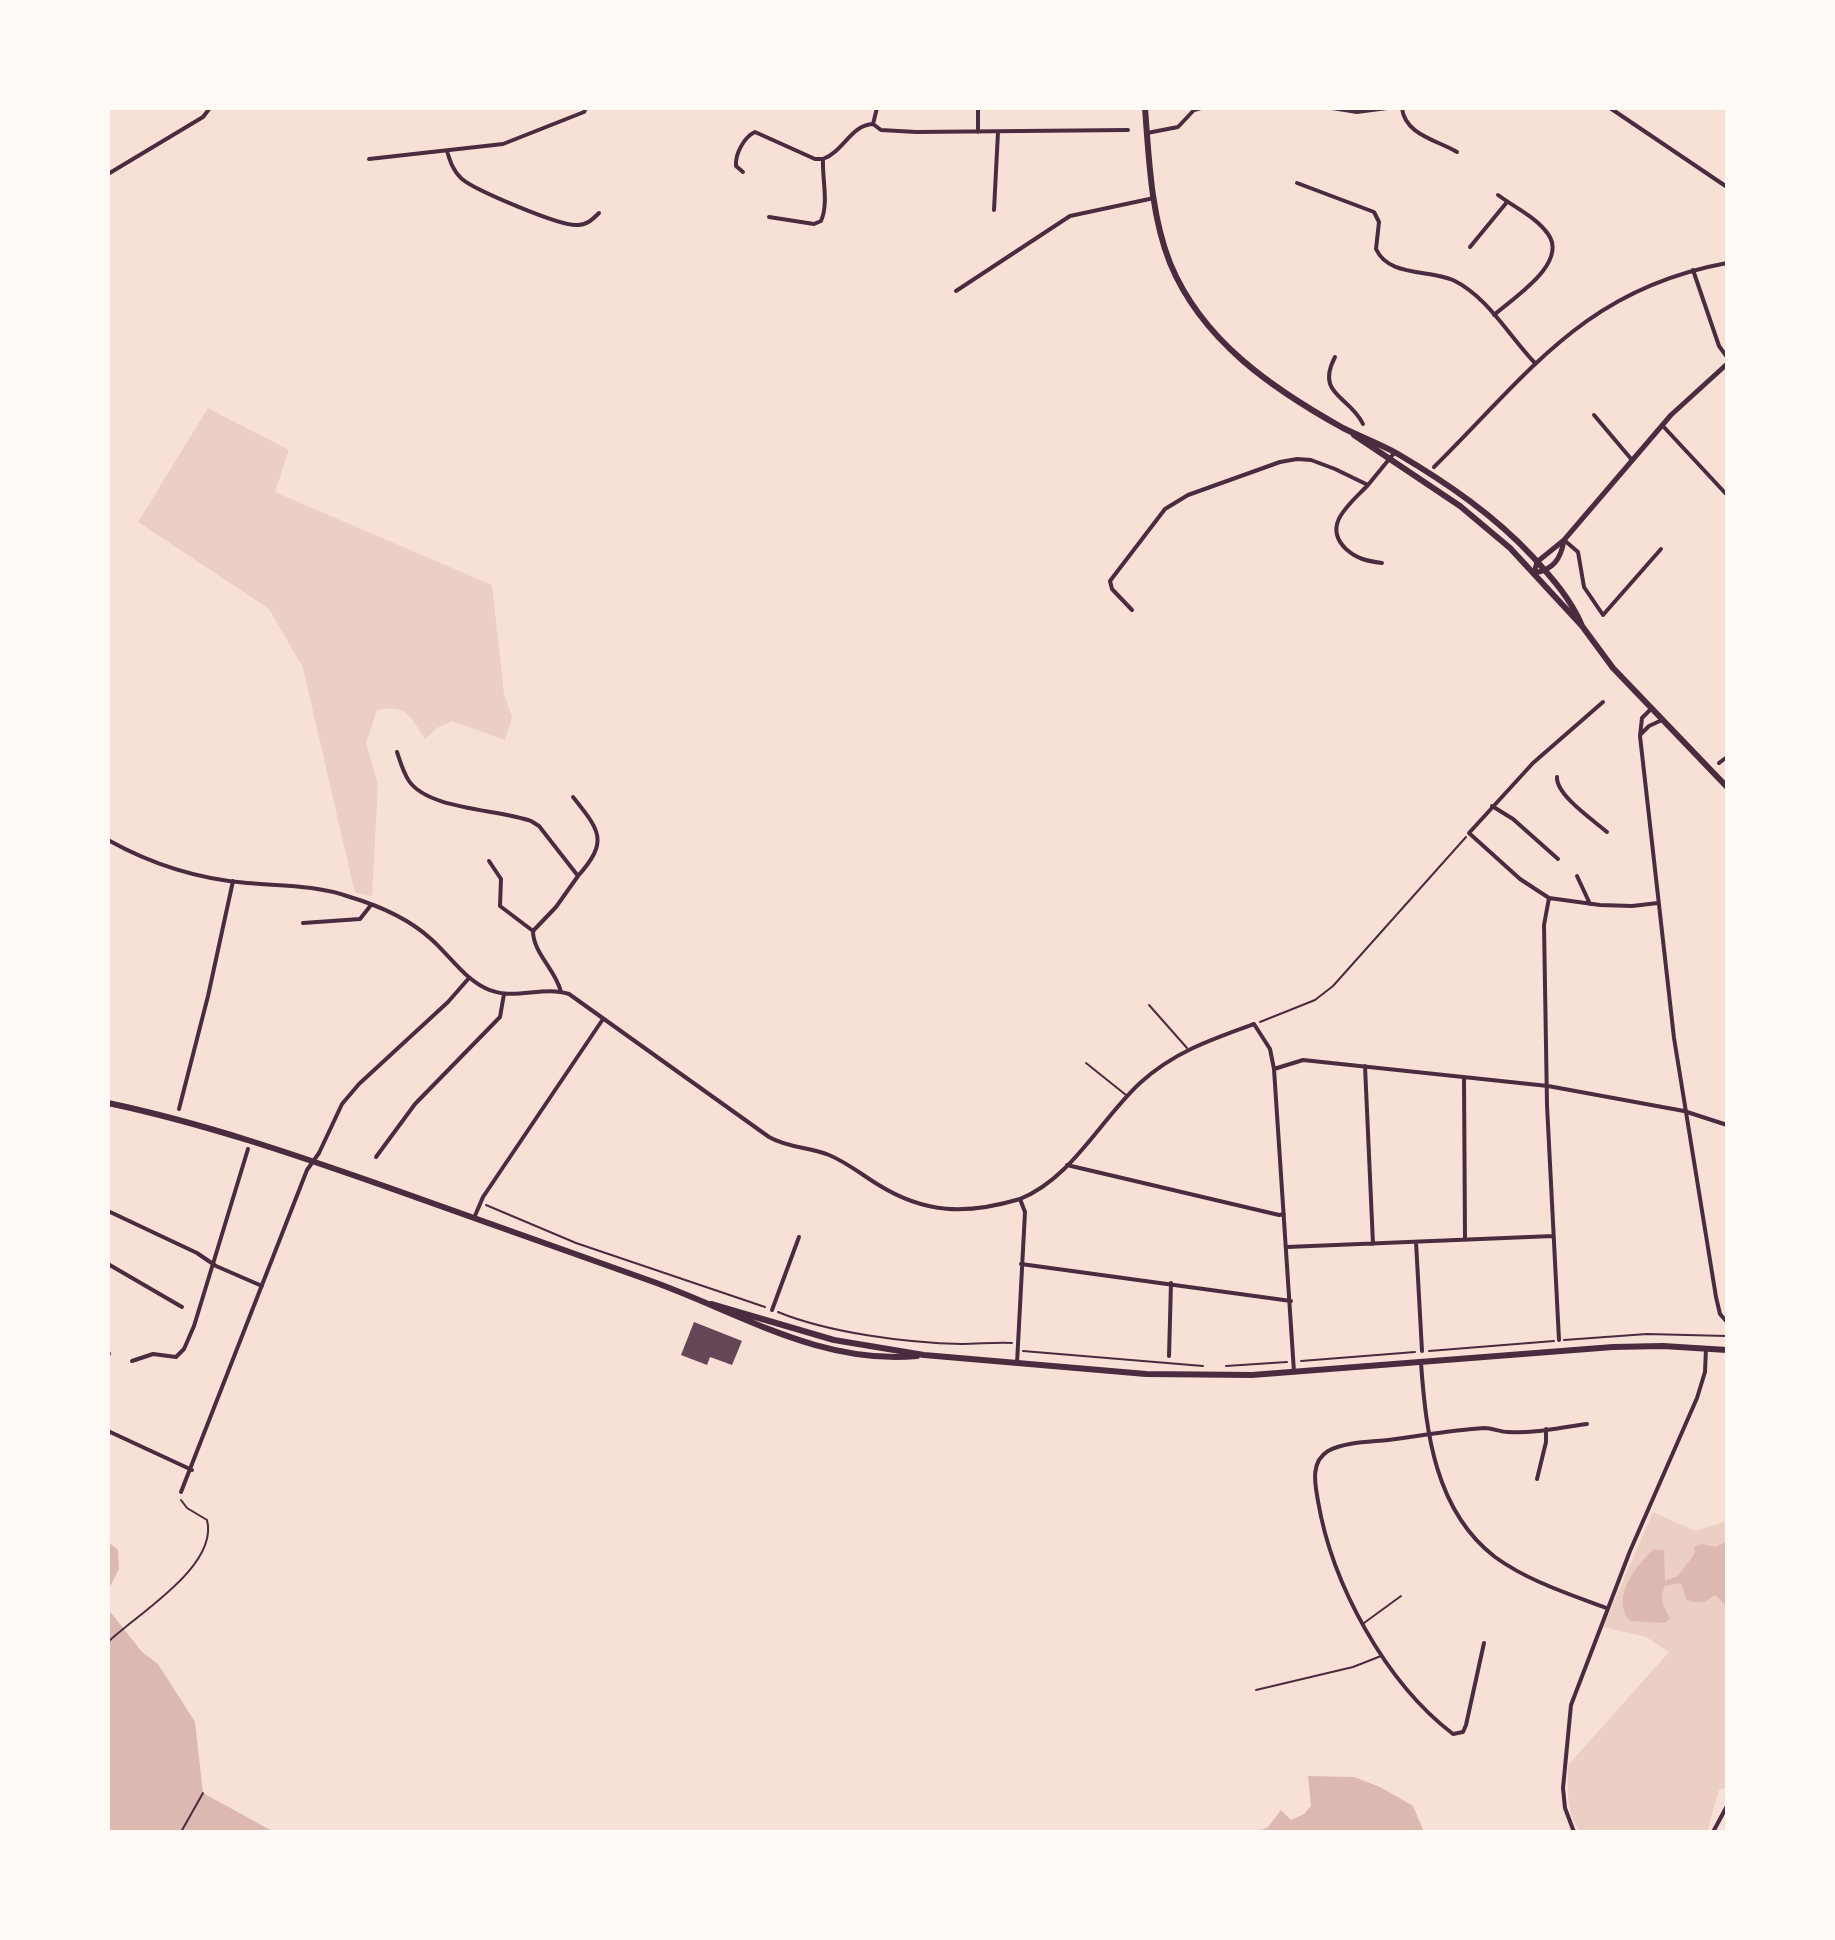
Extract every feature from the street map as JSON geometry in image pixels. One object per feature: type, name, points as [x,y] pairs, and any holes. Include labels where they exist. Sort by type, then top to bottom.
[{"type":"main road","points":[[1145,108],[1161,236],[1170,262],[1189,298],[1212,331],[1266,380],[1347,430],[1484,524],[1534,573],[1582,626],[1613,668],[1727,787]]},
{"type":"main road","points":[[1347,430],[1395,452],[1475,504],[1521,544],[1546,571],[1562,591],[1582,626]]},
{"type":"main road","points":[[108,1103],[204,1127],[313,1161],[711,1304],[772,1333],[815,1345],[878,1356],[924,1355],[1200,1376],[1294,1373],[1613,1347],[1727,1350]]},
{"type":"street","points":[[108,174],[203,117],[210,108]]},
{"type":"street","points":[[369,159],[503,144],[584,112],[586,108]]},
{"type":"street","points":[[873,124],[877,108]]},
{"type":"street","points":[[978,108],[978,132]]},
{"type":"street","points":[[1147,133],[1178,127],[1194,110],[1201,108]]},
{"type":"street","points":[[1332,108],[1357,112],[1387,108]]},
{"type":"street","points":[[1402,108],[1403,117],[1410,127],[1457,152]]},
{"type":"street","points":[[1610,108],[1727,187]]},
{"type":"street","points":[[743,172],[735,162],[746,138],[755,132],[815,159],[823,159],[835,153],[860,126],[873,124],[889,131],[1128,130]]},
{"type":"street","points":[[994,210],[998,132]]},
{"type":"street","points":[[447,151],[454,170],[464,180],[498,197],[573,225],[586,224],[599,213]]},
{"type":"street","points":[[769,217],[814,224],[821,221],[825,206],[823,159]]},
{"type":"street","points":[[1297,183],[1374,212],[1379,222],[1376,249],[1386,263],[1395,268],[1427,271],[1452,280],[1473,293],[1535,363]]},
{"type":"street","points":[[1494,315],[1547,267],[1554,252],[1553,243],[1545,231],[1498,195]]},
{"type":"street","points":[[956,291],[1070,216],[1154,198]]},
{"type":"street","points":[[1470,247],[1507,202]]},
{"type":"street","points":[[1434,467],[1535,363],[1613,302],[1647,285],[1727,263]]},
{"type":"street","points":[[1693,270],[1719,346],[1727,357]]},
{"type":"street","points":[[1335,357],[1329,384],[1358,414],[1363,424]]},
{"type":"street","points":[[1564,540],[1560,556],[1546,571],[1534,573],[1537,562],[1564,540],[1662,425],[1727,364]]},
{"type":"street","points":[[1594,415],[1632,460]]},
{"type":"street","points":[[1662,425],[1727,495]]},
{"type":"street","points":[[1382,563],[1355,557],[1335,534],[1337,522],[1395,452]]},
{"type":"street","points":[[1132,610],[1112,589],[1110,581],[1158,518],[1175,501],[1280,462],[1297,459],[1311,460],[1368,485]]},
{"type":"street","points":[[1564,540],[1578,552],[1584,587],[1603,615],[1661,549]]},
{"type":"street","points":[[1603,702],[1533,763],[1469,833],[1520,879],[1549,898],[1632,906],[1658,903]]},
{"type":"street","points":[[1651,708],[1642,718],[1640,736],[1658,903],[1684,1111],[1716,1297],[1720,1314],[1727,1322]]},
{"type":"street","points":[[1640,736],[1649,726],[1662,720]]},
{"type":"street","points":[[397,752],[407,777],[416,788],[450,802],[531,821],[578,876]]},
{"type":"street","points":[[1719,763],[1727,757]]},
{"type":"street","points":[[1557,777],[1557,784],[1563,793],[1607,832]]},
{"type":"street","points":[[533,931],[593,859],[600,839],[593,822],[573,797]]},
{"type":"street","points":[[1492,806],[1513,819],[1558,859]]},
{"type":"street","points":[[108,840],[135,855],[171,868],[233,881],[318,889],[371,905],[415,924],[469,978],[485,988],[504,994],[569,994],[769,1137],[793,1147],[828,1154],[912,1204],[931,1209],[956,1209],[1020,1199],[1044,1186],[1159,1067],[1188,1049],[1254,1024],[1270,1049],[1274,1069],[1294,1373]]},
{"type":"street","points":[[489,861],[501,879],[500,906],[533,931],[535,945],[555,976],[561,992]]},
{"type":"street","points":[[1577,876],[1590,904]]},
{"type":"street","points":[[179,1109],[233,881]]},
{"type":"street","points":[[1549,898],[1544,925],[1559,1340]]},
{"type":"street","points":[[303,923],[360,919],[371,905]]},
{"type":"street","points":[[181,1492],[307,1170],[342,1104],[469,978]]},
{"type":"street","points":[[376,1157],[415,1104],[500,1017],[504,994]]},
{"type":"street","points":[[474,1218],[479,1203],[603,1019]]},
{"type":"street","points":[[1274,1069],[1303,1060],[1548,1086],[1684,1111],[1727,1125]]},
{"type":"street","points":[[1365,1066],[1373,1244]]},
{"type":"street","points":[[1464,1077],[1465,1239]]},
{"type":"street","points":[[132,1361],[153,1354],[172,1358],[180,1355],[194,1326],[248,1149]]},
{"type":"street","points":[[1067,1165],[1219,1202],[1284,1214]]},
{"type":"street","points":[[1017,1363],[1025,1212],[1020,1199]]},
{"type":"street","points":[[108,1211],[262,1286]]},
{"type":"street","points":[[1287,1247],[1553,1236]]},
{"type":"street","points":[[772,1310],[799,1237]]},
{"type":"street","points":[[1416,1242],[1422,1351]]},
{"type":"street","points":[[108,1264],[182,1307]]},
{"type":"street","points":[[1021,1264],[1291,1301]]},
{"type":"street","points":[[1169,1356],[1171,1283]]},
{"type":"street","points":[[1574,1832],[1565,1808],[1563,1788],[1568,1717],[1606,1608],[1697,1398],[1705,1372],[1706,1348]]},
{"type":"street","points":[[1421,1363],[1427,1436],[1434,1460],[1447,1495],[1481,1545],[1530,1578],[1606,1608]]},
{"type":"street","points":[[1484,1643],[1466,1725],[1459,1734],[1453,1734],[1436,1719],[1382,1655],[1346,1591],[1326,1535],[1315,1482],[1316,1468],[1324,1455],[1340,1446],[1485,1428],[1508,1432],[1587,1424]]},
{"type":"street","points":[[1537,1479],[1546,1429]]},
{"type":"street","points":[[108,1431],[192,1470]]},
{"type":"street","points":[[1713,1832],[1727,1806]]},
{"type":"lane","points":[[1149,1005],[1188,1049]]},
{"type":"lane","points":[[1086,1063],[1128,1096]]},
{"type":"lane","points":[[1363,1623],[1401,1596]]},
{"type":"lane","points":[[1256,1690],[1368,1663],[1382,1655]]},
{"type":"path","points":[[1254,1024],[1315,1000],[1333,986],[1469,833]]},
{"type":"path","points":[[479,1203],[590,1248],[813,1323],[888,1337],[962,1344],[1017,1344],[1021,1350],[1032,1354],[1203,1366]]},
{"type":"path","points":[[1215,1367],[1647,1334],[1727,1336]]},
{"type":"path","points":[[108,1642],[171,1590],[190,1571],[205,1547],[210,1530],[207,1520],[187,1508],[181,1500],[181,1492]]},
{"type":"path","points":[[181,1832],[203,1793]]},
{"type":"shaded area","points":[[208,408],[289,450],[275,492],[492,585],[504,694],[512,717],[505,740],[452,721],[437,728],[425,739],[411,718],[401,710],[377,710],[366,743],[378,784],[372,896],[356,893],[354,889],[303,668],[269,609],[138,522]]},
{"type":"shaded area","points":[[1653,1512],[1695,1531],[1727,1521],[1727,1787],[1719,1790],[1707,1832],[1581,1832],[1570,1809],[1568,1765],[1669,1652],[1646,1637],[1603,1627]]},
{"type":"shaded area","points":[[1727,1541],[1727,1606],[1715,1595],[1701,1602],[1686,1599],[1681,1583],[1665,1586],[1663,1602],[1670,1618],[1665,1623],[1630,1621],[1623,1603],[1624,1593],[1633,1573],[1654,1549],[1664,1550],[1665,1581],[1678,1576],[1695,1553],[1694,1547],[1702,1544],[1716,1547]]},
{"type":"shaded area","points":[[108,1542],[118,1550],[119,1569],[108,1590]]},
{"type":"shaded area","points":[[108,1609],[142,1652],[158,1664],[195,1722],[203,1793],[274,1832],[108,1832]]},
{"type":"shaded area","points":[[1308,1776],[1354,1777],[1380,1787],[1413,1806],[1424,1832],[1258,1832],[1269,1826],[1281,1810],[1291,1820],[1304,1814],[1311,1806]]},
{"type":"building","points":[[694,1322],[742,1341],[732,1365],[710,1357],[707,1365],[681,1355]]}]
